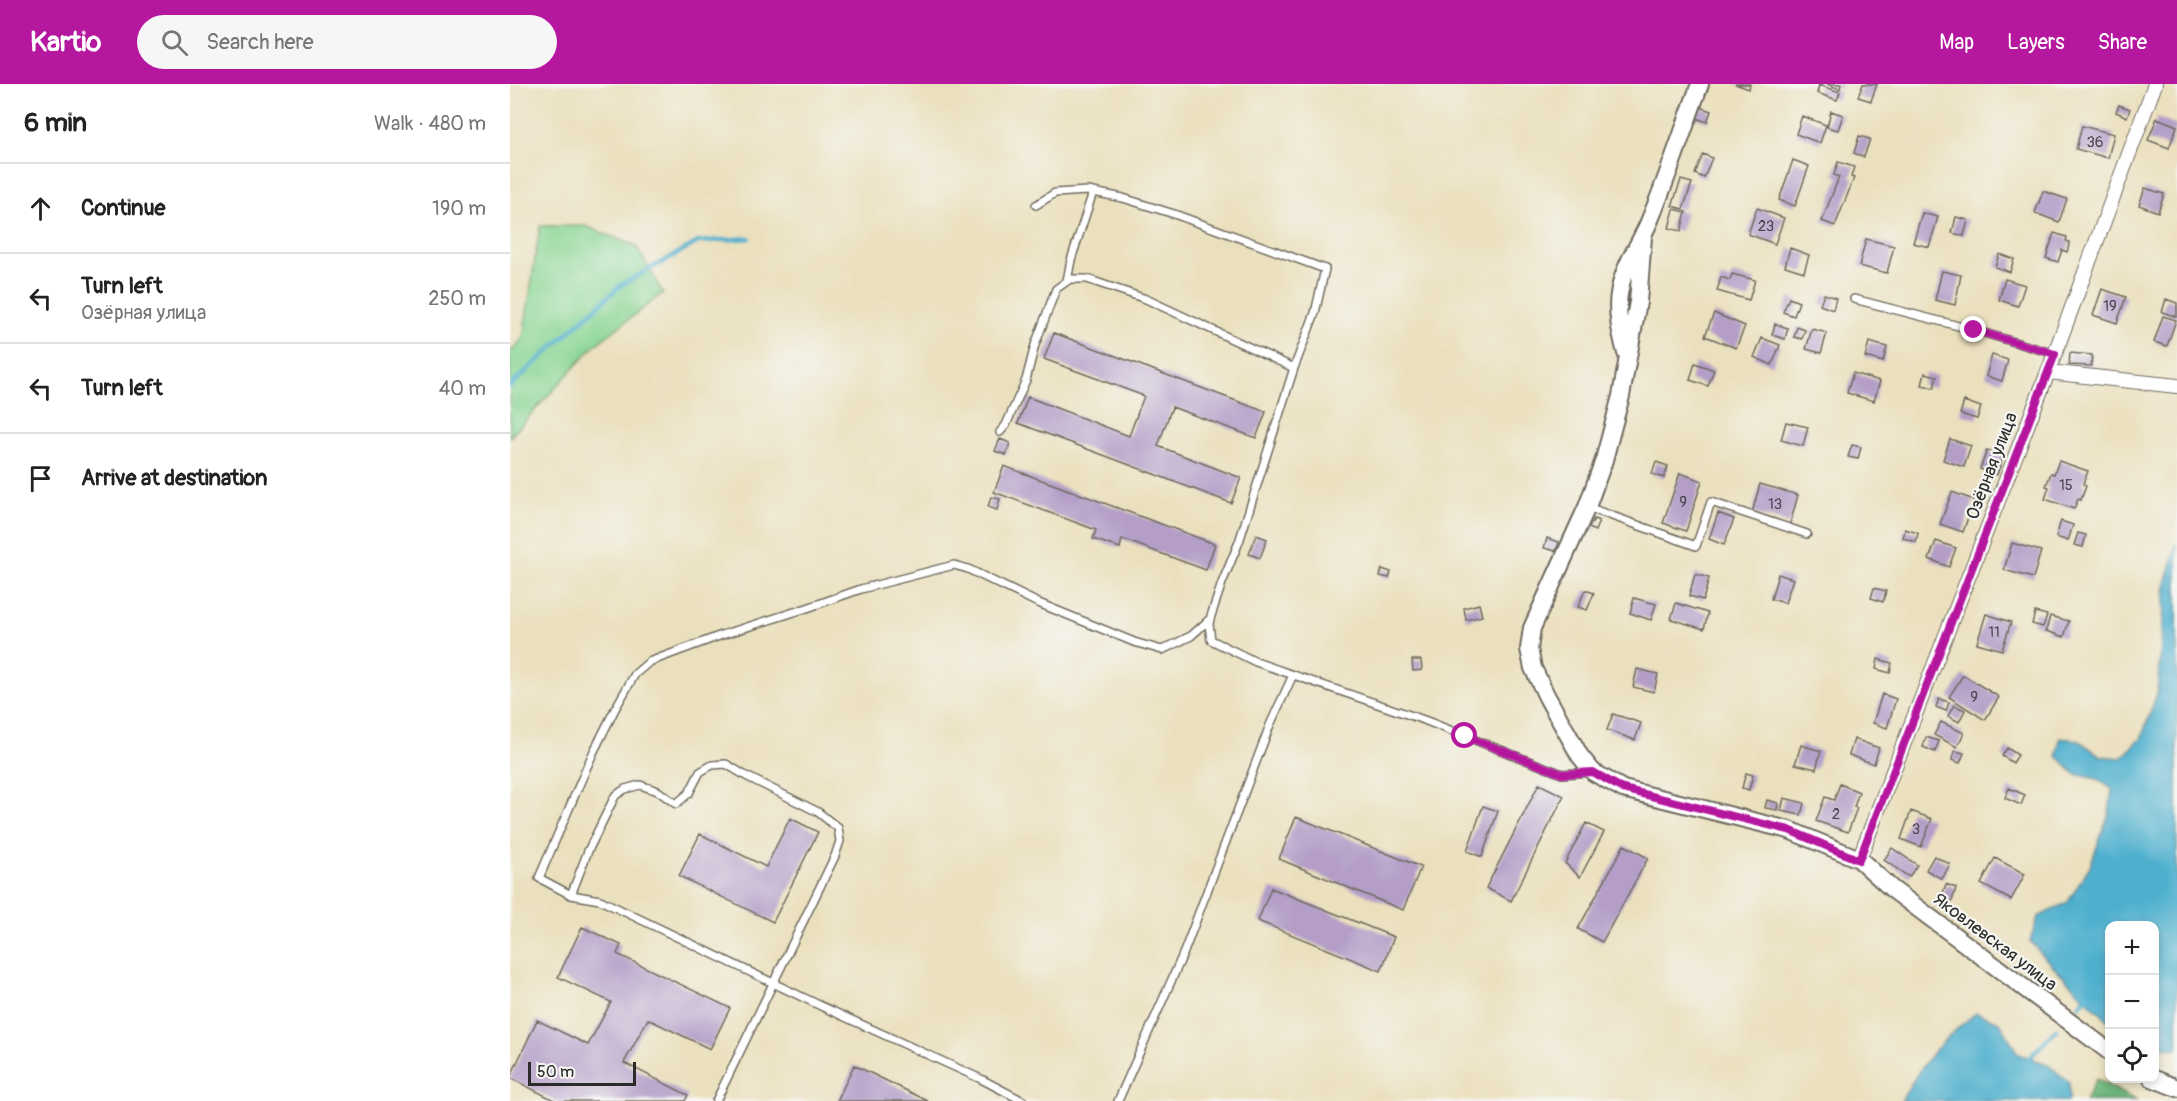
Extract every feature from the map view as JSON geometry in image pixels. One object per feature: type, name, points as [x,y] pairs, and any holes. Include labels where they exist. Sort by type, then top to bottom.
[{"type":"street","points":[[1593,772],[1580,756],[1533,668],[1529,649],[1532,628],[1587,507],[1604,460],[1621,396],[1638,302],[1643,237],[1663,189],[1700,84]]},
{"type":"street","name":"Озёрная улица","points":[[1859,860],[2055,354],[2155,84]]},
{"type":"street","points":[[2048,372],[2177,386]]},
{"type":"street","name":"Яковлевская улица","points":[[1593,772],[1623,789],[1789,830],[1859,860],[1892,889],[2105,1049]]},
{"type":"street","points":[[2159,1081],[2177,1088]]},
{"type":"lane","points":[[1067,281],[1071,260],[1093,192]]},
{"type":"lane","points":[[1036,205],[1055,193],[1093,192],[1123,198],[1174,214],[1325,269],[1315,313],[1294,368],[1239,542],[1210,619],[1211,640],[1256,662],[1424,720],[1562,774],[1593,772]]},
{"type":"lane","points":[[1000,432],[1006,425],[1026,380],[1035,345],[1056,289],[1070,279],[1087,279],[1146,299],[1294,368]]},
{"type":"lane","points":[[1854,299],[2055,354]]},
{"type":"lane","points":[[1587,507],[1696,546],[1711,502],[1807,534]]},
{"type":"lane","points":[[1023,1101],[961,1069],[773,983],[600,900],[571,895],[539,878],[593,753],[615,709],[635,674],[649,662],[861,589],[954,565],[968,569],[1036,602],[1134,642],[1161,650],[1191,636],[1210,619]]},
{"type":"lane","points":[[1118,1101],[1184,952],[1270,726],[1293,675]]},
{"type":"lane","points":[[571,895],[588,851],[615,796],[625,789],[640,786],[658,791],[676,804],[689,793],[700,772],[712,765],[726,764],[818,812],[838,828],[840,841],[835,856],[716,1101]]},
{"type":"green space","points":[[540,226],[585,226],[636,246],[663,293],[594,346],[510,437],[510,353],[523,338]]},
{"type":"green space","points":[[2096,1079],[2137,1101],[2085,1101]]},
{"type":"water","points":[[2177,544],[2177,1049],[2159,1046],[2159,921],[2105,921],[2105,1018],[2030,941],[2038,917],[2068,902],[2090,866],[2109,813],[2112,789],[2097,779],[2075,774],[2057,756],[2060,738],[2078,740],[2101,756],[2121,758],[2141,739],[2157,694],[2166,584]]},
{"type":"water","points":[[1976,1013],[2000,1022],[2018,1054],[2047,1064],[2069,1082],[2069,1101],[1901,1101],[1933,1052]]},
{"type":"building","points":[[1735,84],[1750,84],[1749,89]]},
{"type":"building","points":[[1827,84],[1841,84],[1840,89]]},
{"type":"building","points":[[1863,84],[1877,84],[1871,101],[1858,97]]},
{"type":"building","points":[[1819,85],[1840,92],[1837,100],[1817,93]]},
{"type":"building","points":[[2119,105],[2130,109],[2127,117],[2116,112]]},
{"type":"building","points":[[1697,106],[1711,111],[1707,122],[1693,117]]},
{"type":"building","points":[[1831,111],[1843,115],[1838,130],[1827,127]]},
{"type":"building","points":[[1802,116],[1826,125],[1820,143],[1796,134]]},
{"type":"building","points":[[2157,118],[2177,126],[2169,148],[2148,140]]},
{"type":"building","points":[[2082,126],[2114,134],[2108,158],[2076,149]]},
{"type":"building","points":[[1859,136],[1870,139],[1864,157],[1854,153]]},
{"type":"building","points":[[1703,154],[1712,158],[1704,178],[1695,174]]},
{"type":"building","points":[[1793,160],[1809,166],[1795,206],[1779,200]]},
{"type":"building","points":[[1838,162],[1854,167],[1851,177],[1854,178],[1835,226],[1822,221],[1839,177],[1834,175]]},
{"type":"building","points":[[1681,180],[1692,183],[1683,209],[1672,206]]},
{"type":"building","points":[[2145,188],[2164,194],[2158,212],[2139,205]]},
{"type":"building","points":[[2043,191],[2067,199],[2059,222],[2035,213]]},
{"type":"building","points":[[1757,208],[1784,218],[1775,244],[1748,234]]},
{"type":"building","points":[[1674,209],[1686,212],[1681,231],[1669,228]]},
{"type":"building","points":[[1922,213],[1938,217],[1929,247],[1913,243]]},
{"type":"building","points":[[1956,217],[1968,220],[1964,236],[1952,233]]},
{"type":"building","points":[[2054,233],[2067,237],[2066,241],[2070,242],[2067,252],[2062,250],[2058,262],[2046,258]]},
{"type":"building","points":[[1866,239],[1894,246],[1887,273],[1859,266]]},
{"type":"building","points":[[1790,248],[1809,255],[1804,272],[1785,266]]},
{"type":"building","points":[[1999,254],[2014,259],[2010,272],[1995,267]]},
{"type":"building","points":[[1942,271],[1961,275],[1955,305],[1935,300]]},
{"type":"building","points":[[1732,274],[1755,280],[1749,300],[1717,291],[1721,277],[1730,280]]},
{"type":"building","points":[[2005,279],[2025,285],[2018,306],[1999,300]]},
{"type":"building","points":[[2102,289],[2126,297],[2117,323],[2093,315]]},
{"type":"building","points":[[1824,294],[1836,298],[1833,310],[1820,305]]},
{"type":"building","points":[[1789,298],[1799,302],[1794,316],[1783,312]]},
{"type":"building","points":[[2166,299],[2177,303],[2177,317],[2162,312]]},
{"type":"building","points":[[1714,313],[1745,326],[1736,348],[1705,336]]},
{"type":"building","points":[[2163,316],[2176,320],[2167,346],[2154,342]]},
{"type":"building","points":[[1775,324],[1788,328],[1785,339],[1772,335]]},
{"type":"building","points":[[1797,327],[1805,330],[1802,339],[1794,337]]},
{"type":"building","points":[[1812,329],[1827,333],[1821,353],[1806,349]]},
{"type":"building","points":[[1054,333],[1266,412],[1256,438],[1172,407],[1158,446],[1241,478],[1231,503],[1018,423],[1028,397],[1129,436],[1144,396],[1044,359]]},
{"type":"building","points":[[1762,338],[1780,345],[1772,365],[1754,357]]},
{"type":"building","points":[[1869,342],[1887,347],[1883,362],[1865,357]]},
{"type":"building","points":[[2070,353],[2092,355],[2091,366],[2069,365]]},
{"type":"building","points":[[1992,355],[2008,360],[2002,381],[1986,376]]},
{"type":"building","points":[[1695,363],[1714,370],[1708,386],[1690,380]]},
{"type":"building","points":[[1853,373],[1880,381],[1874,401],[1847,393]]},
{"type":"building","points":[[1925,373],[1937,376],[1934,388],[1922,385]]},
{"type":"building","points":[[1964,401],[1981,407],[1977,419],[1960,414]]},
{"type":"building","points":[[1786,422],[1808,427],[1803,446],[1781,440]]},
{"type":"building","points":[[1000,439],[1010,443],[1006,455],[995,451]]},
{"type":"building","points":[[1950,439],[1971,446],[1964,467],[1943,460]]},
{"type":"building","points":[[1852,445],[1861,447],[1858,459],[1848,457]]},
{"type":"building","points":[[1987,450],[2003,456],[1997,475],[1980,469]]},
{"type":"building","points":[[2059,461],[2088,471],[2083,484],[2086,486],[2081,500],[2078,499],[2074,509],[2045,499],[2049,487],[2046,486]]},
{"type":"building","points":[[1656,462],[1668,466],[1664,478],[1652,474]]},
{"type":"building","points":[[1004,466],[1215,544],[1206,570],[1122,539],[1120,548],[1093,539],[1096,530],[994,492]]},
{"type":"building","points":[[1680,473],[1702,481],[1686,531],[1663,523]]},
{"type":"building","points":[[1760,484],[1798,495],[1790,524],[1752,513]]},
{"type":"building","points":[[1952,492],[1974,500],[1963,532],[1940,524]]},
{"type":"building","points":[[991,497],[1000,499],[997,510],[988,507]]},
{"type":"building","points":[[1718,513],[1734,519],[1724,545],[1709,539]]},
{"type":"building","points":[[1594,519],[1599,521],[1595,531],[1589,528]]},
{"type":"building","points":[[2061,521],[2073,525],[2068,541],[2056,537]]},
{"type":"building","points":[[1905,529],[1918,533],[1916,542],[1903,538]]},
{"type":"building","points":[[2078,533],[2086,535],[2083,547],[2074,545]]},
{"type":"building","points":[[1256,535],[1267,539],[1260,558],[1249,554]]},
{"type":"building","points":[[1547,538],[1559,542],[1556,551],[1544,548]]},
{"type":"building","points":[[1936,541],[1956,548],[1949,567],[1929,559]]},
{"type":"building","points":[[2012,543],[2041,551],[2033,578],[2004,570]]},
{"type":"building","points":[[1382,569],[1391,572],[1389,578],[1380,576]]},
{"type":"building","points":[[1695,574],[1709,578],[1703,600],[1689,596]]},
{"type":"building","points":[[1778,574],[1793,579],[1785,603],[1771,599]]},
{"type":"building","points":[[1874,588],[1886,591],[1883,602],[1871,598]]},
{"type":"building","points":[[1585,590],[1594,593],[1587,610],[1578,607]]},
{"type":"building","points":[[1634,598],[1656,604],[1651,620],[1630,613]]},
{"type":"building","points":[[1676,603],[1708,613],[1704,629],[1671,619]]},
{"type":"building","points":[[1479,604],[1482,616],[1466,620],[1464,608]]},
{"type":"building","points":[[2035,612],[2047,615],[2043,627],[2032,624]]},
{"type":"building","points":[[1986,614],[2011,622],[2002,650],[1977,643]]},
{"type":"building","points":[[2050,616],[2069,621],[2064,637],[2046,631]]},
{"type":"building","points":[[1878,659],[1892,663],[1890,673],[1876,669]]},
{"type":"building","points":[[1412,660],[1421,660],[1422,670],[1413,671]]},
{"type":"building","points":[[1637,669],[1658,674],[1654,692],[1633,687]]},
{"type":"building","points":[[1963,675],[1999,697],[1985,720],[1949,697]]},
{"type":"building","points":[[1882,694],[1896,699],[1887,728],[1873,723]]},
{"type":"building","points":[[1939,699],[1949,702],[1946,711],[1936,707]]},
{"type":"building","points":[[1954,705],[1965,710],[1959,722],[1948,716]]},
{"type":"building","points":[[1613,714],[1641,723],[1635,740],[1607,730]]},
{"type":"building","points":[[1941,722],[1964,733],[1957,747],[1934,735]]},
{"type":"building","points":[[1926,737],[1939,741],[1935,752],[1923,747]]},
{"type":"building","points":[[1854,739],[1879,748],[1874,764],[1849,755]]},
{"type":"building","points":[[1801,745],[1821,751],[1816,769],[1795,764]]},
{"type":"building","points":[[2007,748],[2018,755],[2013,763],[2002,756]]},
{"type":"building","points":[[1955,751],[1964,753],[1960,763],[1952,760]]},
{"type":"building","points":[[1746,773],[1753,775],[1749,790],[1742,788]]},
{"type":"building","points":[[1539,784],[1564,796],[1511,901],[1486,888]]},
{"type":"building","points":[[1840,784],[1859,792],[1854,807],[1857,808],[1848,832],[1816,821],[1825,797],[1834,800]]},
{"type":"building","points":[[2009,788],[2025,795],[2021,805],[2005,798]]},
{"type":"building","points":[[1784,798],[1804,803],[1801,815],[1781,811]]},
{"type":"building","points":[[1767,800],[1778,803],[1777,810],[1765,808]]},
{"type":"building","points":[[1483,806],[1498,811],[1482,857],[1467,851]]},
{"type":"building","points":[[1911,811],[1932,819],[1921,847],[1901,839]]},
{"type":"building","points":[[1296,817],[1421,867],[1403,910],[1279,859]]},
{"type":"building","points":[[790,818],[818,832],[773,922],[679,876],[700,834],[766,867]]},
{"type":"building","points":[[1586,823],[1604,832],[1580,877],[1565,863]]},
{"type":"building","points":[[1624,845],[1648,858],[1602,942],[1578,929]]},
{"type":"building","points":[[1892,848],[1917,865],[1909,877],[1884,860]]},
{"type":"building","points":[[1934,856],[1950,864],[1942,879],[1926,870]]},
{"type":"building","points":[[1995,858],[2025,874],[2011,900],[1981,884]]},
{"type":"building","points":[[1946,884],[1956,888],[1952,901],[1941,898]]},
{"type":"building","points":[[1271,888],[1394,937],[1381,971],[1258,921]]},
{"type":"building","points":[[582,927],[621,945],[617,954],[730,1008],[710,1049],[648,1019],[624,1063],[688,1095],[685,1101],[556,1101],[510,1078],[537,1020],[588,1045],[611,1002],[558,977]]},
{"type":"building","points":[[854,1065],[928,1101],[837,1101]]},
{"type":"waterway","points":[[510,386],[621,285],[698,242],[749,238]]},
{"type":"waterway","points":[[2079,1006],[2086,998]]},
{"type":"waterway","points":[[2029,1058],[2056,1030]]},
{"type":"route","points":[[1465,736],[1562,774],[1593,772],[1623,789],[1789,830],[1859,860],[2055,354],[1974,330]]}]
